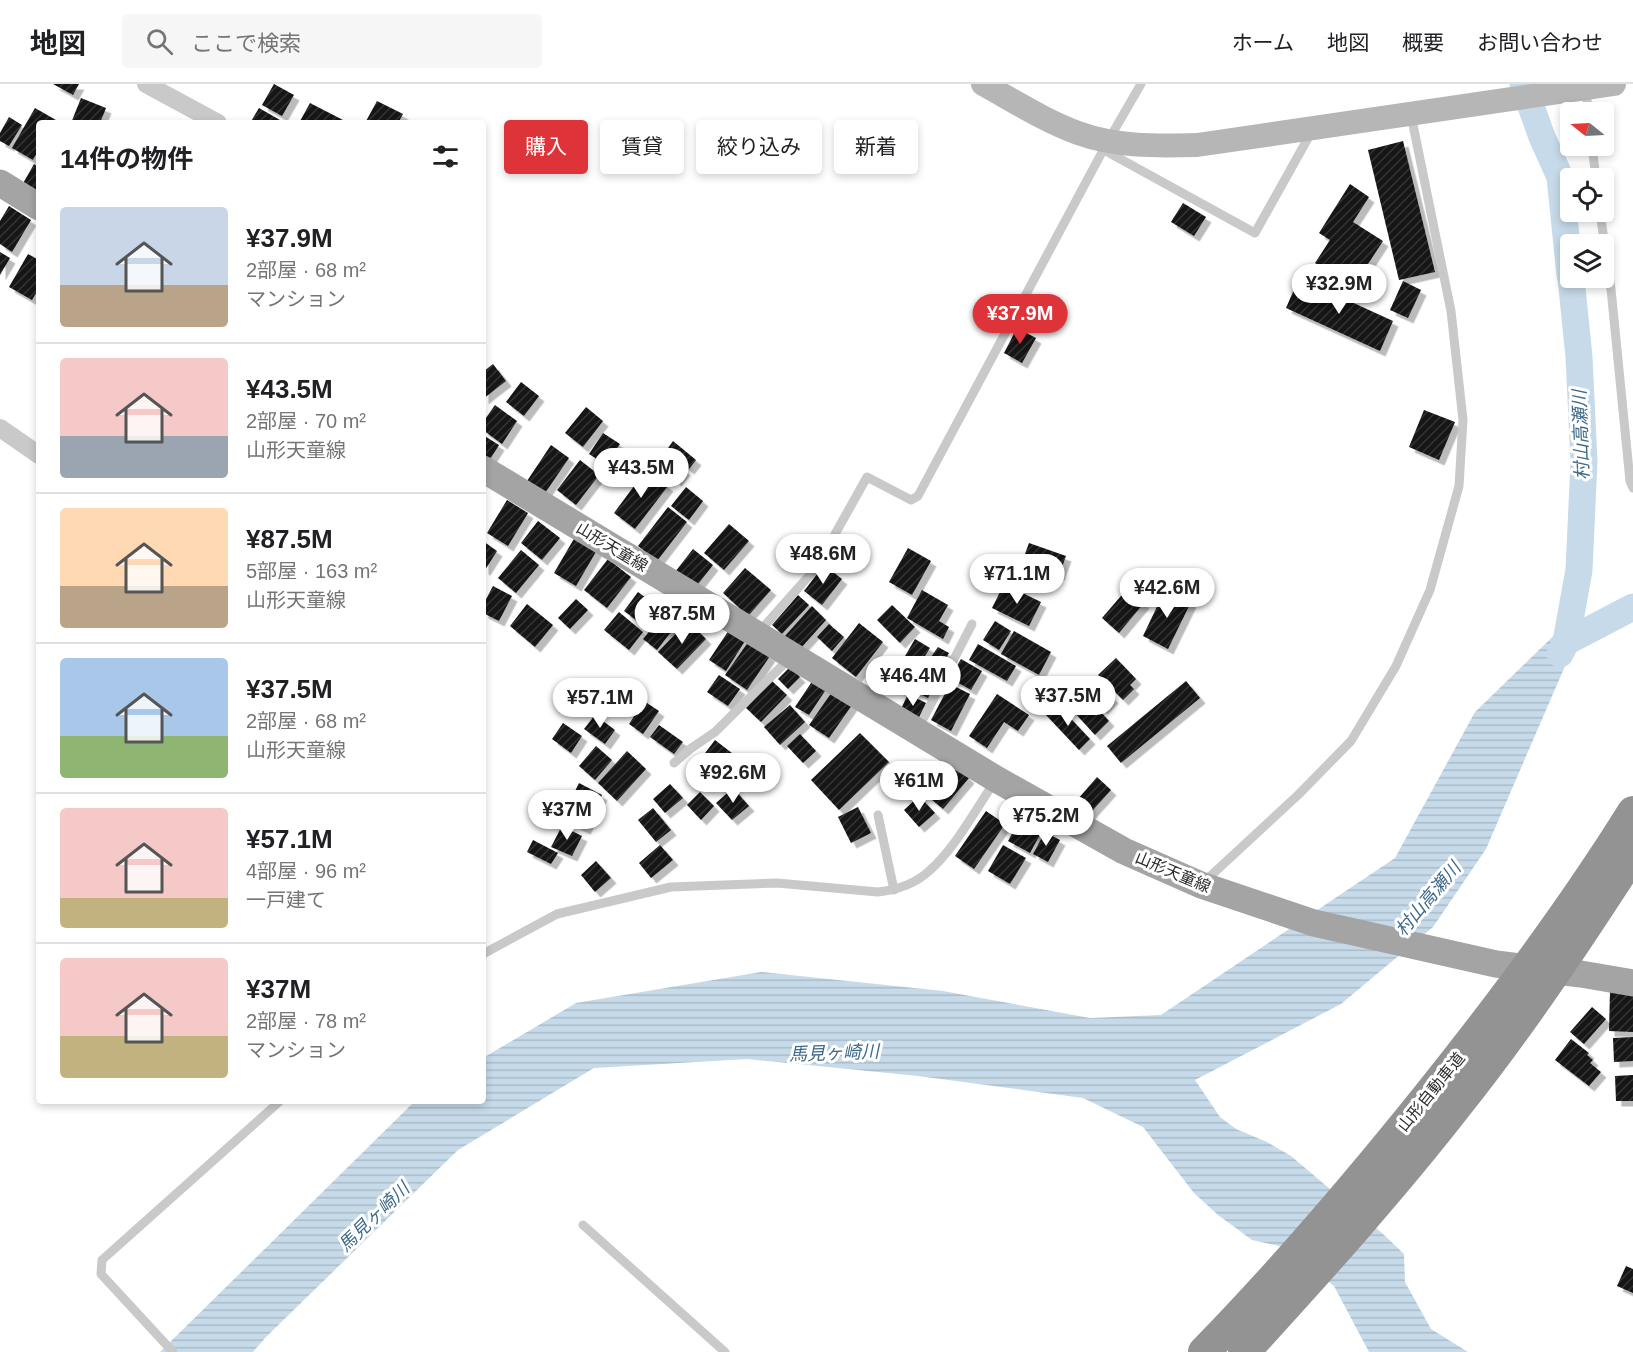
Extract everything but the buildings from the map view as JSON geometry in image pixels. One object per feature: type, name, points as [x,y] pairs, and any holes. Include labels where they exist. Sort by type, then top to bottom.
[{"type":"highway","name":"山形自動車道","points":[[1244,1352],[1350,1236],[1459,1104],[1512,1010],[1541,949],[1633,812]]},
{"type":"highway","name":"山形自動車道","points":[[1204,1352],[1321,1224],[1442,1077],[1572,948],[1633,854]]},
{"type":"main road","points":[[0,183],[36,205]]},
{"type":"main road","name":"山形天童線","points":[[486,471],[996,779],[1124,851],[1201,885],[1314,923],[1496,964],[1633,983]]},
{"type":"street","points":[[146,84],[212,120]]},
{"type":"street","points":[[983,84],[1106,145],[1153,146],[1197,145],[1614,84]]},
{"type":"street","points":[[0,428],[36,453]]},
{"type":"lane","points":[[757,635],[816,568],[867,477],[911,500],[918,496],[1140,84]]},
{"type":"lane","points":[[1586,88],[1587,102]]},
{"type":"lane","points":[[1201,885],[1298,795],[1351,741],[1396,666],[1430,590],[1460,486],[1463,420],[1451,311],[1411,112]]},
{"type":"lane","points":[[1106,145],[1255,233],[1313,128]]},
{"type":"lane","points":[[1601,222],[1611,289],[1630,481],[1633,488]]},
{"type":"lane","points":[[918,730],[972,624]]},
{"type":"lane","points":[[674,763],[716,732],[793,656]]},
{"type":"lane","points":[[486,952],[557,914],[671,887],[777,884],[878,892],[894,890],[928,872],[947,851],[996,779]]},
{"type":"lane","points":[[878,815],[894,890]]},
{"type":"lane","points":[[173,1352],[100,1274],[102,1260],[277,1104]]},
{"type":"lane","points":[[584,1225],[725,1352]]},
{"type":"water","name":"馬見ヶ崎川","points":[[1570,620],[1578,636],[1486,849],[1433,927],[1341,1004],[1195,1080],[1220,1117],[1236,1129],[1267,1142],[1291,1156],[1404,1254],[1405,1282],[1431,1329],[1468,1352],[1369,1352],[1334,1286],[1284,1247],[1252,1240],[1218,1215],[1194,1193],[1143,1127],[1083,1098],[918,1076],[747,1059],[594,1068],[458,1150],[253,1352],[160,1352],[412,1104],[486,1104],[486,1056],[576,1003],[761,972],[943,991],[1090,1018],[1161,1015],[1395,858],[1475,712]]},
{"type":"waterway","name":"村山高瀬川","points":[[1523,84],[1542,137],[1560,177],[1566,234]]},
{"type":"waterway","name":"村山高瀬川","points":[[1560,654],[1566,642],[1579,570],[1584,462],[1579,357],[1572,288]]},
{"type":"waterway","points":[[1566,642],[1633,607]]}]
